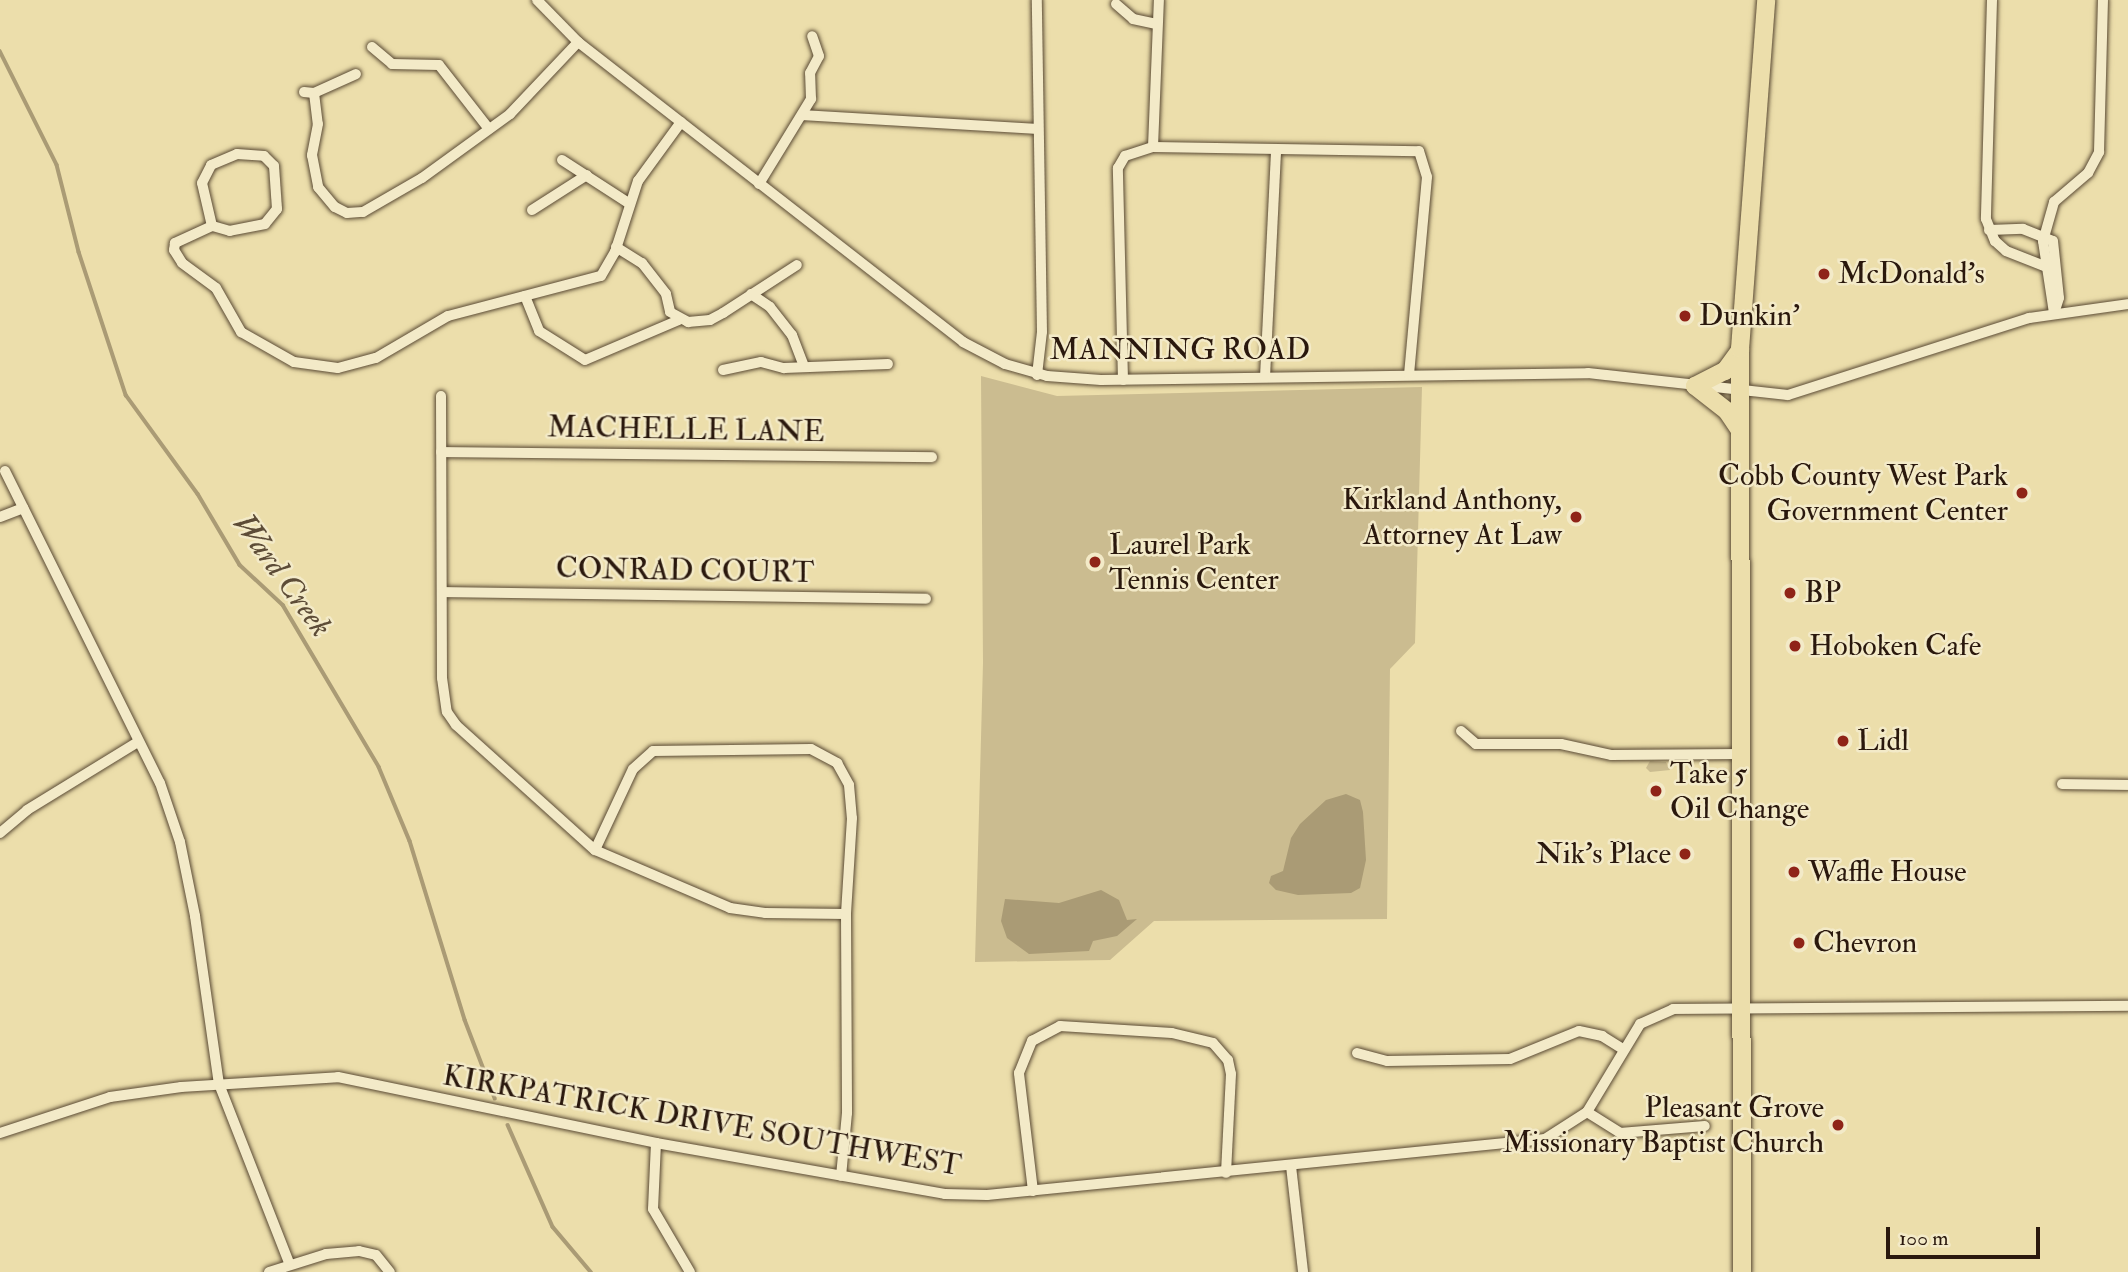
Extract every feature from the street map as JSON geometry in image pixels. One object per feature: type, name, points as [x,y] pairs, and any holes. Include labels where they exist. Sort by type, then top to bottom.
[{"type":"highway","points":[[1742,1272],[1739,1006],[1740,349],[1766,0]]},
{"type":"highway","points":[[1740,349],[1725,371],[1695,386],[1726,409],[1740,430]]},
{"type":"street","name":"MANNING ROAD","points":[[537,0],[578,41],[963,342],[1037,374],[1123,380],[1607,373],[1776,395],[1811,390],[1998,327],[2054,313],[2128,304]]},
{"type":"street","points":[[1037,0],[1042,332],[1037,374]]},
{"type":"street","points":[[1153,146],[1159,0]]},
{"type":"street","points":[[1992,0],[1986,210],[1989,230],[2006,251],[2044,266]]},
{"type":"street","points":[[2054,313],[2044,266],[2045,236],[2054,202],[2088,173],[2099,152],[2103,0]]},
{"type":"street","points":[[1116,4],[1133,19],[1156,24]]},
{"type":"street","points":[[759,184],[811,99],[810,74],[819,56],[812,36]]},
{"type":"street","points":[[356,74],[309,93],[318,124],[312,155],[318,187],[335,207],[347,213],[363,212],[422,178],[510,114],[578,41]]},
{"type":"street","points":[[372,47],[392,64],[439,65],[489,128]]},
{"type":"street","points":[[802,115],[1038,129]]},
{"type":"street","points":[[212,226],[202,192],[207,170],[237,154],[264,156],[274,166],[274,215],[254,229],[230,231],[212,226],[175,243],[177,257],[216,288],[241,332],[294,362],[338,368],[376,358],[448,316],[593,281],[601,276],[616,247],[645,170],[681,122]]},
{"type":"street","points":[[1123,380],[1118,168],[1125,156],[1153,146],[1276,151],[1419,151],[1427,177],[1409,374]]},
{"type":"street","points":[[1265,377],[1276,151]]},
{"type":"street","points":[[562,160],[630,204]]},
{"type":"street","points":[[532,210],[587,175]]},
{"type":"street","points":[[1989,230],[2023,229],[2053,241],[2057,258],[2059,298],[2054,313]]},
{"type":"street","points":[[616,247],[642,263],[666,294],[670,312],[679,320]]},
{"type":"street","points":[[525,296],[539,331],[585,360],[679,320],[709,320],[797,265]]},
{"type":"street","points":[[751,294],[769,307],[792,335],[804,367]]},
{"type":"street","points":[[723,370],[761,362],[784,368],[888,364]]},
{"type":"street","points":[[441,396],[442,678],[447,712],[468,738],[595,850],[730,908],[765,913],[846,914]]},
{"type":"street","name":"MACHELLE LANE","points":[[441,452],[932,457]]},
{"type":"street","points":[[5,471],[160,783],[180,842],[219,1084],[289,1263]]},
{"type":"street","points":[[0,517],[23,508]]},
{"type":"street","name":"CONRAD COURT","points":[[443,592],[926,599]]},
{"type":"street","points":[[1461,731],[1476,744],[1561,744],[1611,755],[1739,754]]},
{"type":"street","points":[[0,833],[27,810],[138,743]]},
{"type":"street","points":[[595,850],[633,769],[653,751],[811,749],[837,763],[849,785],[852,818],[846,914],[847,1113],[841,1177]]},
{"type":"street","points":[[2062,784],[2128,785]]},
{"type":"street","name":"KIRKPATRICK DRIVE SOUTHWEST","points":[[0,1133],[110,1097],[219,1084],[338,1077],[656,1143],[841,1177],[945,1194],[1032,1191],[1529,1142],[1558,1134],[1587,1112],[1640,1024],[1660,1012],[1739,1006],[2128,1006]]},
{"type":"street","points":[[1032,1191],[1019,1073],[1021,1058],[1038,1034],[1060,1026],[1172,1033],[1213,1043],[1228,1060],[1231,1074],[1226,1173]]},
{"type":"street","points":[[1357,1053],[1387,1061],[1510,1059],[1579,1031],[1602,1036],[1623,1049]]},
{"type":"street","points":[[1587,1112],[1620,1133],[1705,1126]]},
{"type":"street","points":[[656,1143],[653,1209],[690,1272]]},
{"type":"street","points":[[1291,1166],[1303,1272]]},
{"type":"street","points":[[269,1272],[289,1263],[359,1251],[380,1258],[390,1272]]},
{"type":"shaded area","points":[[981,376],[1057,396],[1422,387],[1415,643],[1390,669],[1387,919],[1154,921],[1110,960],[975,962],[983,663]]},
{"type":"shaded area","points":[[1650,761],[1666,762],[1670,770],[1650,772],[1646,768]]},
{"type":"shaded area","points":[[1346,794],[1360,800],[1363,812],[1366,860],[1360,888],[1351,893],[1298,895],[1276,890],[1269,883],[1271,876],[1283,871],[1291,838],[1300,824],[1326,800]]},
{"type":"shaded area","points":[[1101,890],[1119,900],[1127,920],[1137,919],[1117,936],[1093,941],[1089,951],[1029,954],[1007,938],[1001,921],[1005,899],[1059,903]]},
{"type":"waterway","name":"Ward Creek","points":[[0,51],[57,165],[79,252],[126,395],[198,494],[240,565],[283,605],[379,767],[410,841],[465,1020],[495,1098]]},
{"type":"waterway","name":"Ward Creek","points":[[508,1125],[553,1227],[591,1272]]},
{"type":"place","name":"McDonald's","points":[[1824,274]]},
{"type":"place","name":"Dunkin'","points":[[1685,316]]},
{"type":"place","name":"Cobb County West Park Government Center","points":[[2022,493]]},
{"type":"place","name":"Kirkland Anthony, Attorney At Law","points":[[1576,517]]},
{"type":"place","name":"Laurel Park Tennis Center","points":[[1095,562]]},
{"type":"place","name":"BP","points":[[1790,593]]},
{"type":"place","name":"Hoboken Cafe","points":[[1795,646]]},
{"type":"place","name":"Lidl","points":[[1843,741]]},
{"type":"place","name":"Take 5 Oil Change","points":[[1656,791]]},
{"type":"place","name":"Nik's Place","points":[[1685,854]]},
{"type":"place","name":"Waffle House","points":[[1794,872]]},
{"type":"place","name":"Chevron","points":[[1799,943]]},
{"type":"place","name":"Pleasant Grove Missionary Baptist Church","points":[[1838,1125]]}]
